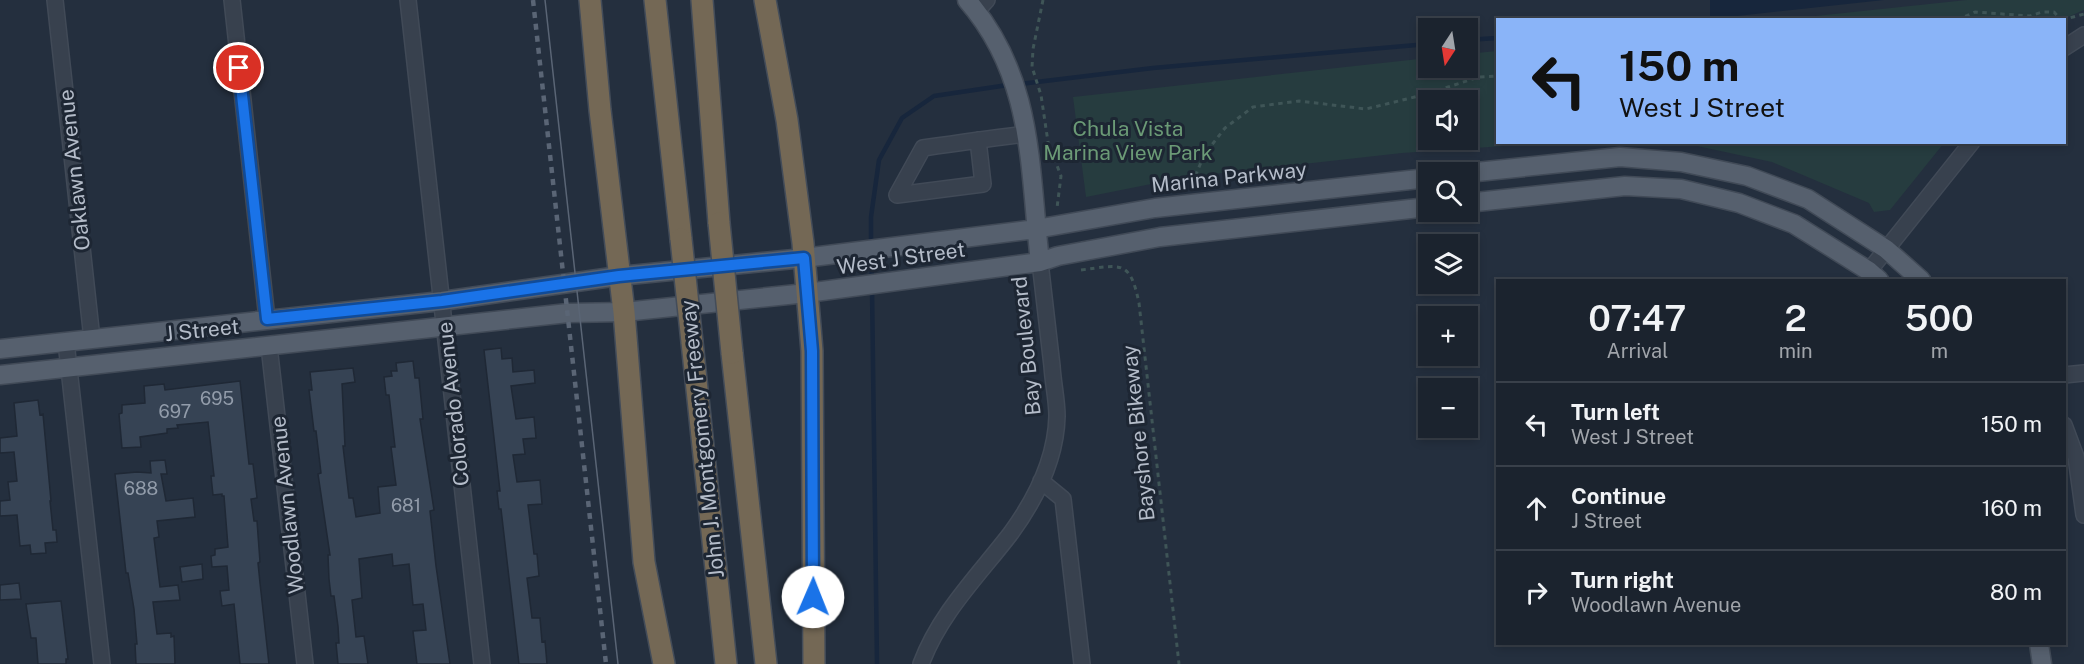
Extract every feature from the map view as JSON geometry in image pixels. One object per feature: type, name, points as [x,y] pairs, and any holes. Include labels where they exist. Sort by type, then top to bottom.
[{"type":"highway","points":[[590,0],[600,110],[624,312],[644,562],[664,664]]},
{"type":"highway","name":"John J. Montgomery Freeway","points":[[655,0],[726,664]]},
{"type":"highway","name":"John J. Montgomery Freeway","points":[[702,0],[718,223],[766,664]]},
{"type":"highway","points":[[765,0],[787,120],[804,258],[812,351],[814,664]]},
{"type":"main road","name":"Bay Boulevard","points":[[977,4],[1013,77],[1020,103],[1026,134],[1040,262]]},
{"type":"main road","points":[[1478,172],[1620,157],[1681,162],[1747,176],[1808,199],[1886,249],[1920,279]]},
{"type":"main road","name":"Marina Parkway","points":[[1036,229],[1155,208],[1418,179]]},
{"type":"main road","points":[[1478,202],[1625,186],[1681,189],[1739,203],[1794,224],[1874,276]]},
{"type":"main road","points":[[1040,262],[1058,256],[1160,237],[1418,208]]},
{"type":"main road","name":"West J Street","points":[[442,301],[619,276],[804,258],[1036,229]]},
{"type":"main road","name":"West J Street","points":[[445,326],[568,313],[624,312],[807,293],[1040,262]]},
{"type":"main road","name":"J Street","points":[[0,349],[442,301]]},
{"type":"main road","name":"J Street","points":[[0,375],[445,326]]},
{"type":"main road","points":[[2040,645],[2042,664]]},
{"type":"street","name":"Oaklawn Avenue","points":[[55,0],[92,339]]},
{"type":"street","points":[[232,0],[267,319]]},
{"type":"street","name":"Colorado Avenue","points":[[408,0],[482,664]]},
{"type":"street","points":[[2066,47],[2084,35]]},
{"type":"street","points":[[978,140],[983,184],[897,195],[923,148],[978,140],[1026,134]]},
{"type":"street","points":[[1874,276],[1886,249],[1965,145]]},
{"type":"street","name":"Bay Boulevard","points":[[921,664],[928,643],[946,614],[1011,533],[1029,506],[1041,482],[1052,449],[1057,416],[1040,262]]},
{"type":"street","points":[[66,342],[102,664]]},
{"type":"street","name":"Woodlawn Avenue","points":[[269,346],[305,664]]},
{"type":"street","points":[[2066,375],[2084,373]]},
{"type":"street","points":[[2066,430],[2076,458],[2084,514]]},
{"type":"street","points":[[1041,482],[1063,499],[1082,664]]},
{"type":"path","points":[[1043,0],[1033,49],[1032,67],[1041,95],[1048,142],[1061,176],[1057,209]]},
{"type":"path","points":[[1962,18],[1975,12],[2030,16],[2042,12],[2054,12],[2059,18]]},
{"type":"path","points":[[2066,19],[2084,14]]},
{"type":"path","points":[[1192,184],[1204,155],[1225,128],[1253,107],[1299,101],[1366,109],[1423,95],[1479,77],[1496,76]]},
{"type":"path","name":"Bayshore Bikeway","points":[[1071,271],[1118,265],[1124,268],[1134,280],[1139,303],[1179,664]]},
{"type":"green space","points":[[1967,0],[2084,0],[2084,10],[2066,18],[1796,18]]},
{"type":"green space","name":"Chula Vista Marina View Park","points":[[1496,51],[1496,144],[1532,144],[1478,148],[1478,90],[1418,90],[1418,150],[1445,150],[1186,177],[1086,197],[1073,97],[1418,59],[1418,78],[1478,78],[1478,53]]},
{"type":"green space","points":[[1688,144],[1943,144],[1890,210],[1874,212],[1869,203],[1772,162]]},
{"type":"water","points":[[1710,0],[1884,0],[1719,18],[1710,18]]},
{"type":"building","points":[[501,348],[502,359],[512,358],[513,372],[534,370],[535,383],[511,386],[516,419],[534,417],[536,438],[523,439],[525,454],[513,455],[517,482],[540,480],[542,504],[528,505],[539,576],[527,578],[532,618],[540,618],[547,664],[519,664],[501,509],[499,509],[497,491],[500,491],[484,350]]},
{"type":"building","points":[[413,361],[415,378],[419,378],[423,419],[420,419],[434,510],[430,511],[450,664],[417,664],[413,631],[426,630],[423,604],[413,605],[409,564],[393,566],[392,554],[359,559],[362,598],[352,600],[356,637],[364,636],[368,664],[338,664],[336,643],[339,643],[338,626],[329,579],[328,555],[330,555],[318,474],[321,473],[309,390],[312,390],[310,372],[353,368],[355,382],[342,384],[345,446],[343,446],[349,498],[353,498],[356,517],[380,513],[378,487],[396,485],[391,447],[395,447],[389,395],[386,395],[384,377],[392,376],[391,371],[397,371],[396,363]]},
{"type":"building","points":[[240,381],[249,464],[253,464],[257,498],[251,499],[254,521],[257,521],[260,562],[258,563],[269,664],[240,664],[234,604],[222,606],[220,591],[229,590],[227,566],[212,567],[211,556],[215,555],[215,549],[228,547],[224,496],[222,494],[213,495],[211,476],[214,476],[208,422],[177,425],[178,428],[167,429],[167,433],[140,437],[141,447],[122,448],[119,414],[122,413],[122,405],[145,403],[144,386],[164,384],[165,390]]},
{"type":"building","points":[[38,400],[40,415],[43,414],[53,530],[56,530],[57,542],[45,543],[46,553],[31,554],[30,545],[20,546],[17,515],[0,516],[0,501],[10,500],[8,482],[17,481],[14,452],[0,453],[0,438],[17,436],[14,403]]},
{"type":"building","points":[[165,460],[167,474],[161,474],[166,501],[193,498],[195,517],[157,521],[159,537],[154,538],[160,587],[178,585],[180,600],[153,602],[157,634],[171,633],[171,637],[174,636],[175,664],[136,664],[134,609],[128,573],[126,573],[115,474],[151,473],[150,461]]},
{"type":"building","points":[[202,564],[203,579],[182,582],[180,567]]},
{"type":"building","points":[[19,583],[21,599],[0,600],[0,585]]},
{"type":"building","points":[[61,601],[68,659],[66,659],[66,664],[38,664],[36,638],[31,638],[26,604]]},
{"type":"waterway","points":[[1478,39],[1496,38]]},
{"type":"waterway","points":[[1020,84],[1153,68],[1418,45]]},
{"type":"waterway","points":[[871,244],[871,217],[879,160],[902,118],[934,96],[1008,85]]},
{"type":"waterway","points":[[871,253],[872,280]]},
{"type":"waterway","points":[[872,289],[877,664]]},
{"type":"tram line","points":[[545,0],[618,664]]},
{"type":"railway","points":[[533,0],[606,664]]},
{"type":"route","points":[[239,68],[267,319],[442,301],[619,276],[804,258],[812,351],[813,597]]}]
